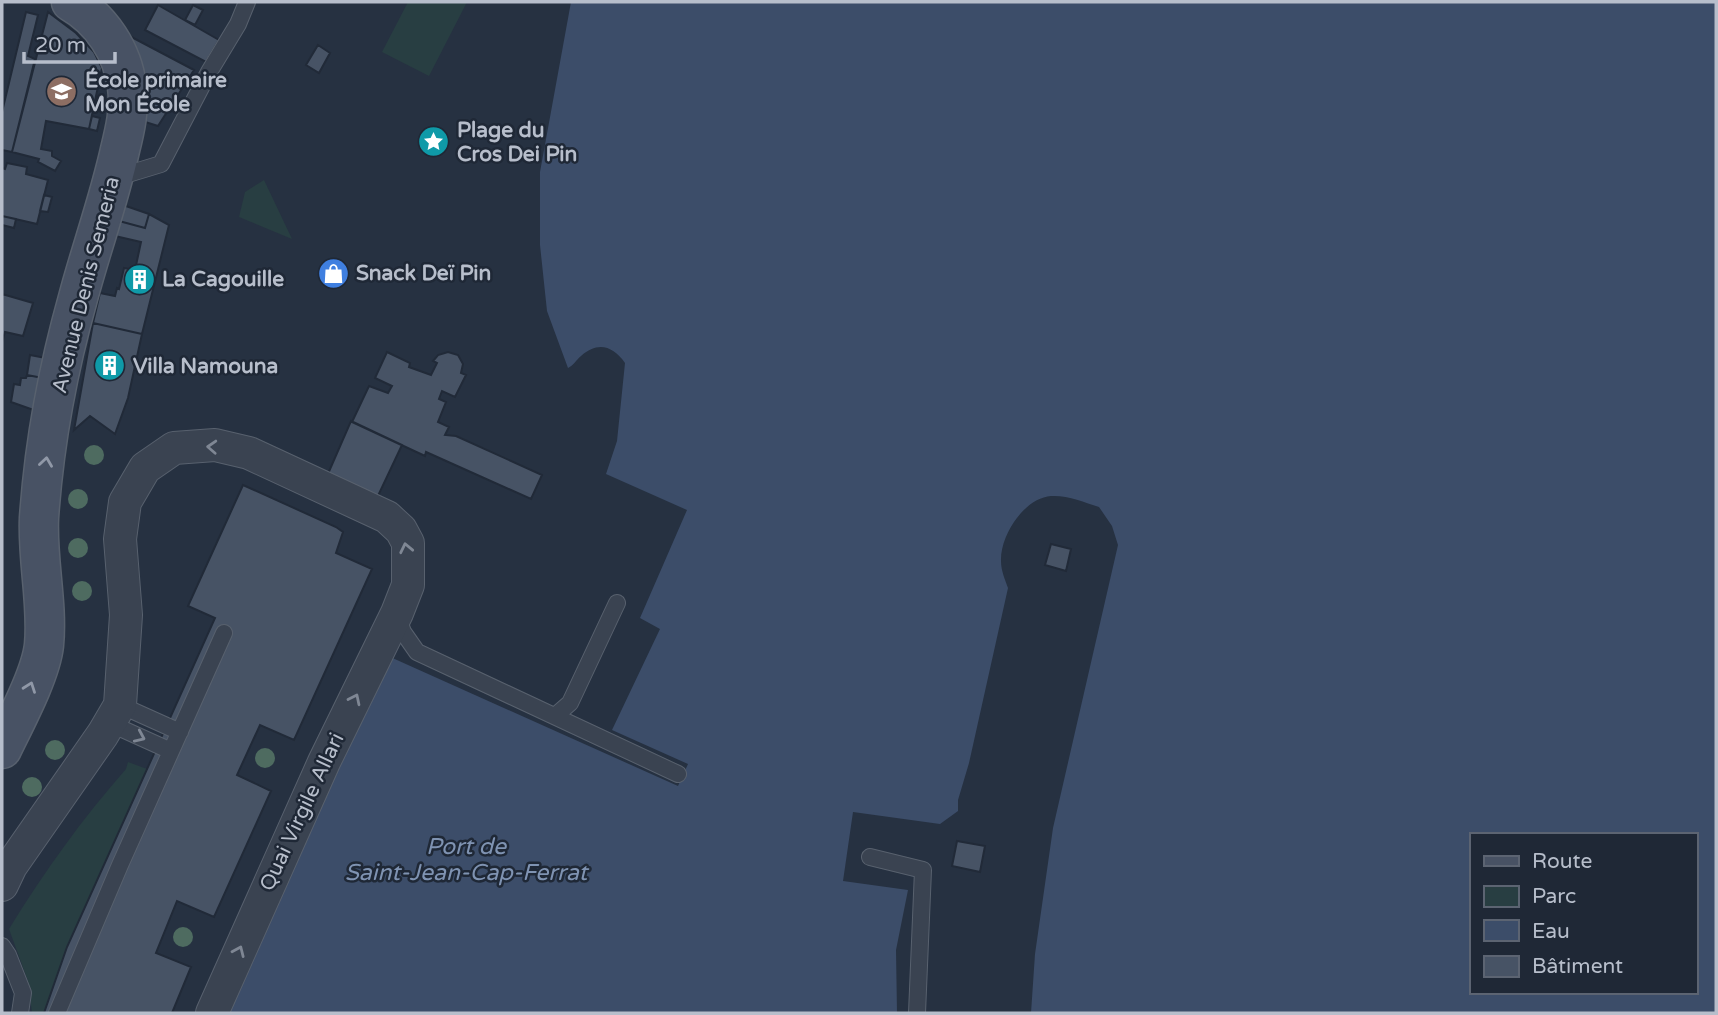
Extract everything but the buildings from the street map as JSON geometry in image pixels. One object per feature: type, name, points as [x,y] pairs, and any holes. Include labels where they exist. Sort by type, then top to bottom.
[{"type":"main road","name":"Avenue Denis Semeria","points":[[2,748],[27,695],[44,648],[39,520],[45,461],[64,352],[114,179],[128,108],[123,67],[116,48],[90,16],[71,2]]},
{"type":"street","name":"Quai Virgile Allari","points":[[115,714],[126,615],[120,539],[125,502],[145,468],[174,448],[215,445],[249,453],[387,517],[401,530],[408,543],[408,585],[324,762],[212,1013]]},
{"type":"street","points":[[2,885],[11,866],[115,714]]},
{"type":"lane","points":[[114,179],[162,164],[209,72],[238,24],[247,2]]},
{"type":"lane","points":[[555,716],[570,703],[617,603]]},
{"type":"lane","points":[[397,613],[402,632],[417,652],[555,716],[570,731],[678,775]]},
{"type":"lane","points":[[57,1013],[224,633]]},
{"type":"lane","points":[[115,714],[180,732]]},
{"type":"lane","points":[[115,714],[171,751]]},
{"type":"lane","points":[[870,857],[923,870],[917,1013]]},
{"type":"lane","points":[[2,946],[23,993],[20,1013]]},
{"type":"green space","points":[[408,2],[467,2],[429,76],[382,52]]},
{"type":"green space","points":[[264,180],[292,239],[239,217],[245,192]]},
{"type":"green space","points":[[128,762],[147,769],[67,947],[44,1013],[32,1013],[28,981],[9,929],[64,846],[126,769]]},
{"type":"water","name":"Port de Saint-Jean-Cap-Ferrat","points":[[571,2],[1716,2],[1716,1013],[1031,1013],[1035,954],[1053,828],[1118,545],[1112,526],[1099,507],[1075,499],[1051,496],[1041,498],[1023,511],[1009,530],[1002,551],[1001,565],[1008,588],[969,763],[958,800],[958,811],[940,824],[853,812],[843,881],[908,890],[896,950],[897,1013],[229,1013],[388,656],[678,786],[688,764],[612,730],[660,629],[640,618],[687,510],[606,474],[617,441],[625,363],[610,349],[599,347],[587,351],[568,368],[547,311],[540,245],[540,172]]},
{"type":"place","name":"École primaire Mon École","points":[[62,92]]},
{"type":"place","name":"Plage du Cros Dei Pin","points":[[434,142]]},
{"type":"place","name":"Snack Deï Pin","points":[[333,273]]},
{"type":"place","name":"La Cagouille","points":[[139,279]]},
{"type":"place","name":"Villa Namouna","points":[[110,366]]}]
